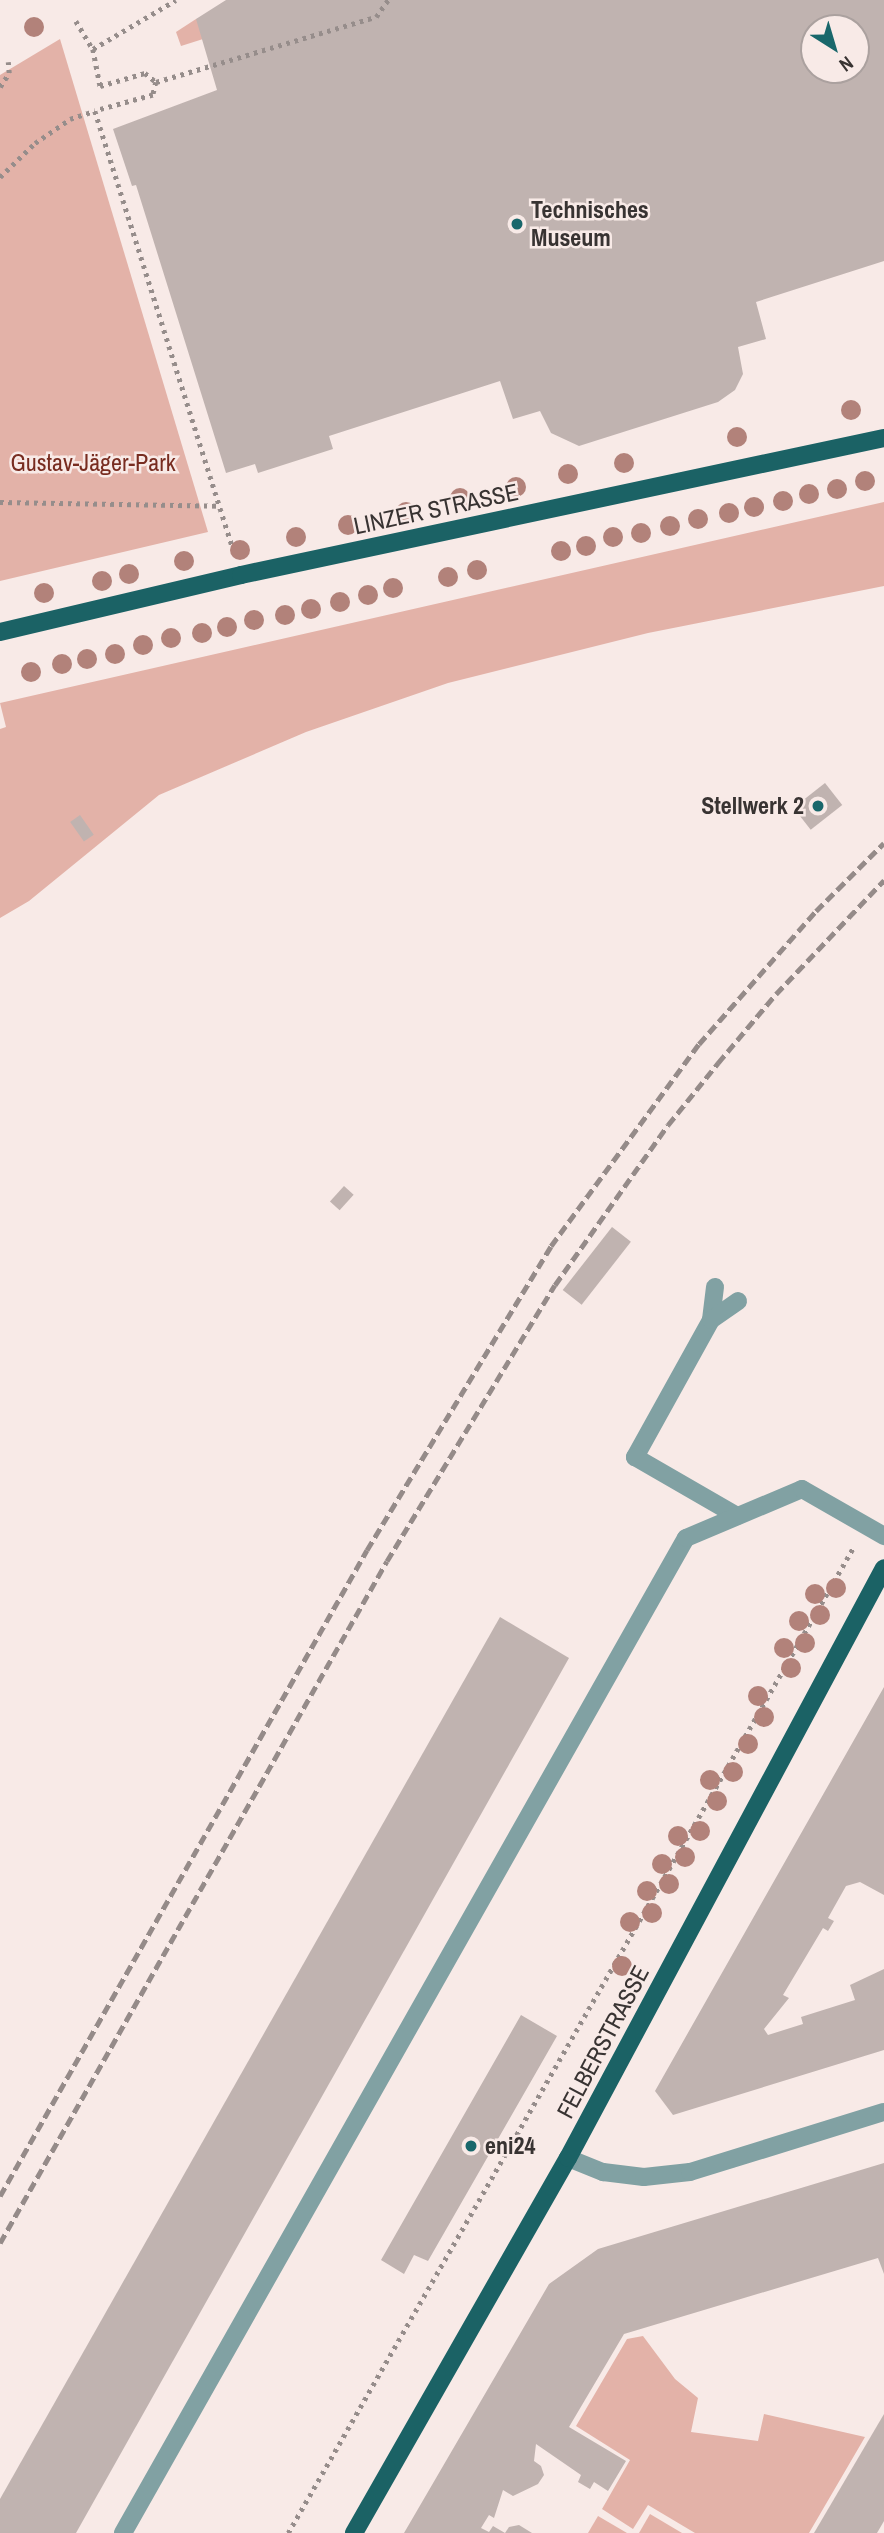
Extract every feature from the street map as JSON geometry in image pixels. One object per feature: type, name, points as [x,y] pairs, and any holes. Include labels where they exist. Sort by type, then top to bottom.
[{"type":"main road","name":"LINZER STRASSE","points":[[0,632],[241,575],[884,438]]},
{"type":"main road","name":"FELBERSTRASSE","points":[[354,2533],[568,2158],[884,1568]]},
{"type":"street","points":[[715,1287],[711,1320],[635,1457],[737,1516]]},
{"type":"street","points":[[711,1320],[738,1301]]},
{"type":"street","points":[[123,2533],[686,1538],[802,1489],[884,1536]]},
{"type":"street","points":[[568,2158],[603,2172],[644,2177],[690,2172],[884,2112]]},
{"type":"path","points":[[93,49],[176,0]]},
{"type":"path","points":[[156,82],[376,17],[388,0]]},
{"type":"path","points":[[76,21],[93,49],[100,86],[145,73],[156,82]]},
{"type":"path","points":[[0,87],[9,74],[8,62]]},
{"type":"path","points":[[0,177],[70,119],[153,95],[156,82]]},
{"type":"path","points":[[95,111],[241,575]]},
{"type":"path","points":[[0,502],[219,506]]},
{"type":"path","points":[[288,2533],[865,1525]]},
{"type":"green space","points":[[327,0],[181,46],[176,32],[196,19]]},
{"type":"green space","name":"Gustav-Jäger-Park","points":[[60,39],[208,532],[0,581],[0,75]]},
{"type":"green space","points":[[884,502],[884,586],[648,633],[448,683],[306,732],[159,795],[29,901],[0,918],[0,729],[6,727],[0,703]]},
{"type":"green space","points":[[643,2336],[675,2379],[698,2398],[691,2432],[758,2441],[764,2414],[865,2437],[809,2533],[695,2533],[648,2505],[633,2529],[602,2509],[630,2460],[576,2426],[627,2339]]},
{"type":"green space","points":[[650,2514],[682,2533],[639,2533]]},
{"type":"green space","points":[[598,2516],[627,2533],[588,2533]]},
{"type":"building","name":"Technisches Museum","points":[[226,0],[884,0],[884,261],[756,302],[766,339],[738,347],[743,374],[735,390],[718,402],[579,446],[551,433],[540,411],[513,419],[500,381],[329,436],[333,449],[258,473],[255,464],[226,473],[136,185],[132,186],[113,129],[217,90],[196,19]]},
{"type":"building","name":"Stellwerk 2","points":[[825,783],[842,805],[811,830],[793,808]]},
{"type":"building","points":[[80,815],[94,835],[84,842],[70,822]]},
{"type":"building","points":[[344,1186],[354,1195],[340,1210],[330,1202]]},
{"type":"building","points":[[612,1227],[631,1242],[582,1305],[563,1290]]},
{"type":"building","points":[[500,1617],[569,1658],[76,2533],[0,2533],[0,2499]]},
{"type":"building","points":[[884,1687],[884,1895],[860,1882],[846,1886],[828,1918],[834,1921],[828,1931],[823,1928],[783,1995],[789,1998],[764,2029],[768,2035],[803,2024],[801,2017],[855,2000],[850,1985],[884,1969],[884,2050],[673,2115],[655,2091]]},
{"type":"building","name":"eni24","points":[[521,2015],[557,2036],[428,2261],[414,2255],[404,2274],[381,2260]]},
{"type":"building","points":[[884,2163],[884,2274],[878,2258],[624,2334],[569,2427],[626,2461],[608,2491],[594,2482],[590,2489],[578,2482],[581,2475],[536,2444],[534,2461],[541,2466],[544,2475],[538,2484],[513,2496],[503,2490],[494,2518],[489,2515],[481,2528],[489,2532],[493,2526],[505,2533],[404,2533],[549,2284],[598,2249]]},
{"type":"building","points":[[884,2414],[884,2521],[877,2533],[814,2533]]},
{"type":"building","points":[[519,2525],[532,2533],[505,2533],[509,2527]]},
{"type":"railway","points":[[0,2196],[367,1550],[551,1246],[699,1044],[816,911],[884,843]]},
{"type":"railway","points":[[0,2243],[387,1561],[555,1285],[668,1125],[718,1063],[776,994],[884,880]]},
{"type":"place","name":"Technisches Museum","points":[[517,224]]},
{"type":"place","name":"Stellwerk 2","points":[[818,806]]},
{"type":"place","name":"eni24","points":[[471,2146]]}]
